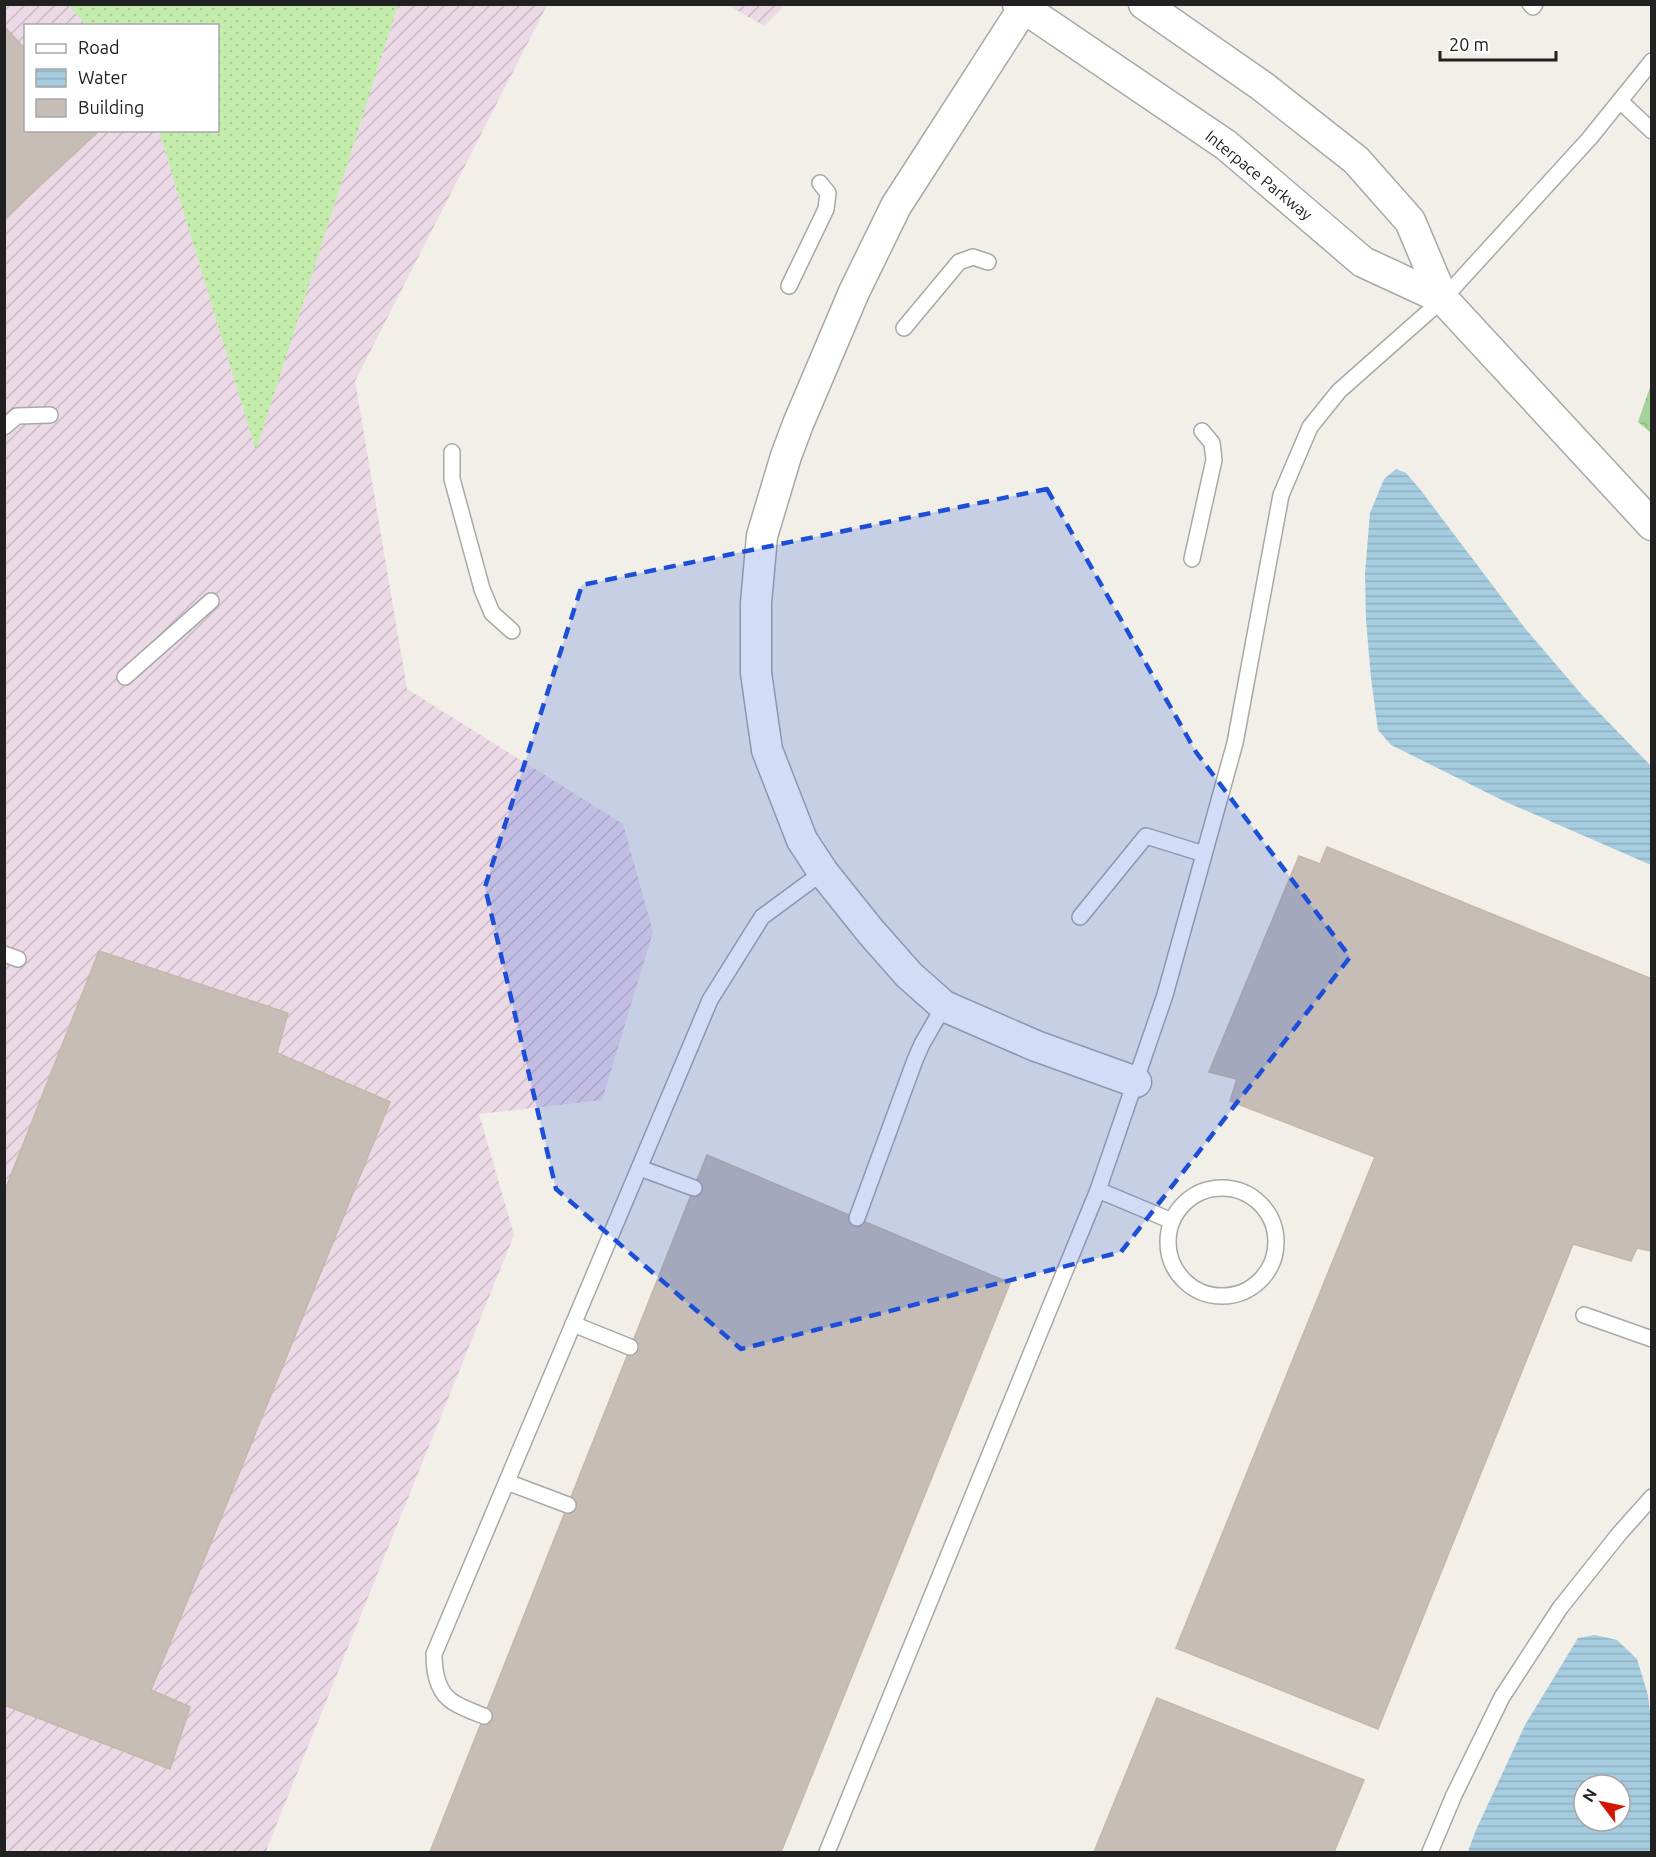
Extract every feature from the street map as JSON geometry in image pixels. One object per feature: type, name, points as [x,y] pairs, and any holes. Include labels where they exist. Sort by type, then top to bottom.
[{"type":"street","name":"Interpace Parkway","points":[[1144,4],[1262,86],[1356,160],[1410,221],[1443,299],[1652,525]]},
{"type":"street","name":"Interpace Parkway","points":[[1023,6],[1226,145],[1363,262],[1443,299]]},
{"type":"street","points":[[1023,6],[896,206],[854,292],[786,456],[762,536],[756,603],[756,673],[767,750],[802,840],[823,872],[909,975],[944,1006],[1035,1046],[1136,1082]]},
{"type":"lane","points":[[1530,4],[1533,7],[1535,4]]},
{"type":"lane","points":[[826,1852],[1098,1190],[1136,1082],[1165,994],[1235,743],[1281,495],[1310,427],[1339,391],[1443,299],[1589,139],[1652,61]]},
{"type":"lane","points":[[1620,101],[1652,131]]},
{"type":"lane","points":[[789,286],[826,209],[828,193],[820,183]]},
{"type":"lane","points":[[904,328],[959,262],[973,257],[988,262]]},
{"type":"lane","points":[[4,427],[17,416],[50,415]]},
{"type":"lane","points":[[1192,559],[1214,460],[1212,443],[1202,431]]},
{"type":"lane","points":[[452,452],[452,479],[482,589],[492,612],[512,631]]},
{"type":"lane","points":[[125,677],[211,601]]},
{"type":"lane","points":[[1080,916],[1146,836],[1204,854]]},
{"type":"lane","points":[[484,1716],[451,1701],[440,1686],[434,1671],[434,1654],[710,1000],[762,916],[823,872]]},
{"type":"lane","points":[[857,1218],[915,1060],[944,1006]]},
{"type":"lane","points":[[640,1168],[694,1188]]},
{"type":"lane","points":[[1226,1188],[1243,1191],[1257,1200],[1268,1212],[1275,1228],[1277,1245],[1274,1261],[1265,1276],[1252,1288],[1236,1296],[1219,1297],[1202,1293],[1187,1284],[1176,1272],[1169,1256],[1168,1238],[1172,1221],[1187,1201],[1209,1189],[1226,1188]]},
{"type":"lane","points":[[1098,1190],[1172,1221]]},
{"type":"lane","points":[[1584,1315],[1652,1339]]},
{"type":"lane","points":[[573,1324],[630,1347]]},
{"type":"lane","points":[[507,1482],[568,1505]]},
{"type":"lane","points":[[1430,1852],[1454,1794],[1502,1697],[1560,1608],[1652,1497]]},
{"type":"highlighted area","points":[[1047,489],[1196,752],[1350,957],[1121,1252],[741,1349],[556,1189],[485,887],[582,585]]},
{"type":"shaded area","points":[[5,5],[68,5],[85,24],[24,24],[24,132],[159,132],[256,450],[398,5],[547,5],[355,381],[407,689],[623,824],[653,932],[602,1100],[479,1114],[514,1235],[267,1852],[5,1852]]},
{"type":"shaded area","points":[[728,5],[785,5],[764,26]]},
{"type":"green space","points":[[68,5],[398,5],[256,451],[159,132],[219,132],[219,24],[85,24]]},
{"type":"green space","points":[[1651,384],[1651,433],[1638,422]]},
{"type":"water","points":[[1396,469],[1406,473],[1419,488],[1524,627],[1582,695],[1651,766],[1651,865],[1506,802],[1391,745],[1378,730],[1366,620],[1365,573],[1370,513],[1384,479]]},
{"type":"water","points":[[1595,1635],[1617,1640],[1637,1659],[1648,1695],[1652,1729],[1651,1852],[1468,1852],[1475,1832],[1525,1725],[1578,1638]]},
{"type":"building","points":[[4,26],[24,48],[24,132],[97,133],[4,219]]},
{"type":"building","points":[[1327,847],[1652,979],[1652,1251],[1637,1248],[1631,1261],[1573,1244],[1378,1729],[1176,1648],[1375,1157],[1230,1101],[1237,1079],[1209,1072],[1299,856],[1320,864]]},
{"type":"building","points":[[99,951],[288,1013],[277,1053],[390,1102],[151,1690],[190,1707],[170,1769],[4,1705],[4,1193]]},
{"type":"building","points":[[707,1155],[1010,1283],[781,1852],[430,1852]]},
{"type":"building","points":[[1157,1698],[1364,1780],[1334,1852],[1094,1852]]}]
